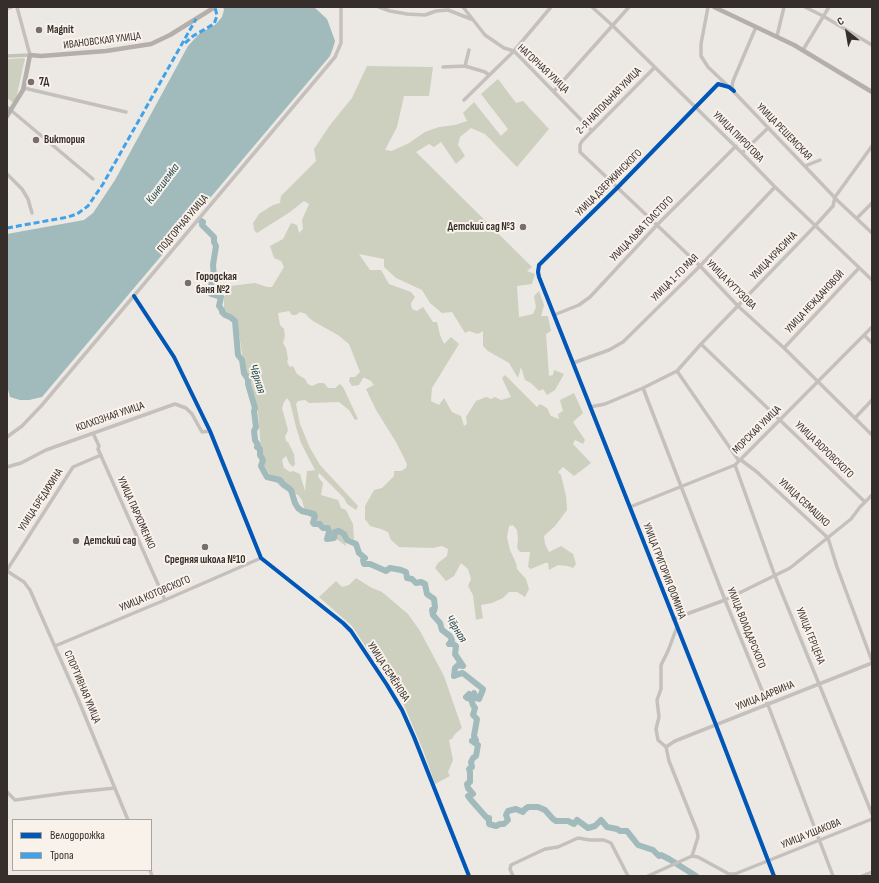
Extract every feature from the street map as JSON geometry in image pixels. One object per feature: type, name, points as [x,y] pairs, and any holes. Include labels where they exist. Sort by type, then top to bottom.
[{"type":"main road","name":"ИВАНОВСКАЯ УЛИЦА","points":[[30,55],[41,56],[106,51],[151,44],[170,35],[215,7]]},
{"type":"main road","points":[[714,7],[777,36],[872,92]]},
{"type":"main road","points":[[7,116],[9,109],[24,88],[30,55]]},
{"type":"street","points":[[7,8],[12,7]]},
{"type":"street","points":[[17,7],[30,55]]},
{"type":"street","name":"ПОДГОРНАЯ УЛИЦА","points":[[7,437],[22,426],[42,405],[335,57],[341,43],[341,7]]},
{"type":"street","points":[[379,7],[390,11],[407,14],[425,15],[436,11],[448,10],[472,20]]},
{"type":"street","name":"НАГОРНАЯ УЛИЦА","points":[[463,7],[485,35],[504,48],[514,51],[592,131]]},
{"type":"street","points":[[464,100],[514,51],[551,7]]},
{"type":"street","name":"УЛИЦА ПИРОГОВА","points":[[592,7],[872,280]]},
{"type":"street","points":[[554,91],[629,7]]},
{"type":"street","name":"УЛИЦА РЕШЕМСКАЯ","points":[[708,7],[701,44],[701,56],[708,67],[734,91],[835,197],[872,232]]},
{"type":"street","points":[[777,36],[784,7]]},
{"type":"street","points":[[805,7],[872,45]]},
{"type":"street","points":[[803,50],[828,7]]},
{"type":"street","points":[[734,91],[732,86],[733,81],[756,26]]},
{"type":"street","points":[[466,66],[469,50]]},
{"type":"street","name":"ИВАНОВСКАЯ УЛИЦА","points":[[7,56],[30,55]]},
{"type":"street","points":[[443,67],[466,66],[485,72],[489,75]]},
{"type":"street","name":"2-Я НАПОЛЬНАЯ УЛИЦА","points":[[579,148],[582,141],[655,67]]},
{"type":"street","name":"УЛИЦА ДЗЕРЖИНСКОГО","points":[[538,272],[538,265],[617,188],[718,84],[729,87]]},
{"type":"street","points":[[24,88],[126,112]]},
{"type":"street","points":[[9,109],[93,179]]},
{"type":"street","points":[[742,153],[768,128]]},
{"type":"street","name":"УЛИЦА ЛЬВА ТОЛСТОГО","points":[[554,315],[579,305],[590,297],[657,225],[736,146]]},
{"type":"street","name":"УЛИЦА КРАСИНА","points":[[590,407],[605,404],[643,388],[677,371],[833,206],[835,197],[872,146]]},
{"type":"street","name":"УЛИЦА КУТУЗОВА","points":[[579,148],[582,155],[700,266],[738,306],[784,348],[872,435]]},
{"type":"street","points":[[805,166],[820,160]]},
{"type":"street","points":[[7,174],[22,189],[28,199],[32,214]]},
{"type":"street","name":"УЛИЦА 1-ГО МАЯ","points":[[573,363],[609,350],[623,342],[700,266],[775,187]]},
{"type":"street","points":[[857,218],[872,202]]},
{"type":"street","name":"УЛИЦА НЕЖДАНОВОЙ","points":[[784,348],[859,268]]},
{"type":"street","name":"УЛИЦА ГРИГОРИЯ ФОМИНА","points":[[538,272],[774,876]]},
{"type":"street","points":[[134,296],[174,357],[210,431],[261,558]]},
{"type":"street","name":"МОРСКАЯ УЛИЦА","points":[[630,507],[735,465],[872,327]]},
{"type":"street","points":[[864,335],[872,343]]},
{"type":"street","name":"УЛИЦА ВОРОВСКОГО","points":[[701,344],[865,502]]},
{"type":"street","points":[[677,371],[740,460]]},
{"type":"street","name":"УЛИЦА ВОЛОДАРСКОГО","points":[[643,388],[725,600],[768,705],[833,876]]},
{"type":"street","points":[[855,418],[872,400]]},
{"type":"street","name":"КОЛХОЗНАЯ УЛИЦА","points":[[7,467],[46,450],[175,404],[186,408],[192,414],[202,432],[210,431]]},
{"type":"street","name":"УЛИЦА ПАРХОМЕНКО","points":[[93,433],[99,446],[98,449],[101,456],[165,600]]},
{"type":"street","name":"УЛИЦА БРЕДИХИНА","points":[[7,570],[73,467],[101,456]]},
{"type":"street","name":"УЛИЦА СЕМАШКО","points":[[740,460],[757,472],[828,538],[837,567],[872,662]]},
{"type":"street","name":"УЛИЦА ГЕРЦЕНА","points":[[735,465],[775,576],[872,814]]},
{"type":"street","points":[[674,619],[725,600],[790,568],[851,520],[865,502],[872,496]]},
{"type":"street","name":"УЛИЦА КОТОВСКОГО","points":[[55,646],[261,558]]},
{"type":"street","name":"УЛИЦА СЕМЁНОВА","points":[[261,558],[343,623],[351,632],[387,685],[402,710],[409,726],[470,876]]},
{"type":"street","name":"СПОРТИВНАЯ УЛИЦА","points":[[7,570],[28,587],[55,646],[128,819]]},
{"type":"street","points":[[649,876],[690,857],[698,837],[697,831],[669,761],[666,746],[658,740],[656,729],[659,717],[657,700],[661,689],[661,665],[677,628]]},
{"type":"street","name":"УЛИЦА ДАРВИНА","points":[[666,746],[675,740],[768,705],[872,662]]},
{"type":"street","points":[[7,792],[15,800],[115,788]]},
{"type":"street","name":"УЛИЦА УШАКОВА","points":[[690,857],[698,857],[729,874],[736,874],[872,819]]},
{"type":"street","points":[[513,876],[510,869],[512,864],[545,849],[558,847],[578,838],[604,840],[611,843],[628,876]]},
{"type":"street","points":[[862,876],[872,872]]},
{"type":"green space","points":[[25,58],[15,104],[7,98],[7,59]]},
{"type":"green space","points":[[367,66],[433,67],[429,96],[404,96],[397,127],[385,150],[392,151],[409,143],[425,132],[439,127],[455,125],[467,121],[463,113],[474,102],[501,136],[508,129],[481,94],[498,79],[516,103],[523,101],[549,129],[517,167],[485,134],[471,128],[460,137],[458,145],[465,156],[456,164],[441,142],[434,147],[429,144],[416,152],[532,267],[527,271],[535,274],[532,284],[517,286],[519,317],[533,314],[536,307],[534,296],[539,291],[544,305],[541,316],[548,316],[551,331],[546,334],[549,376],[553,375],[554,370],[564,374],[555,390],[547,395],[543,389],[539,391],[531,383],[525,380],[521,367],[518,378],[509,363],[488,351],[483,346],[483,331],[478,334],[469,331],[465,333],[452,312],[442,313],[430,303],[422,290],[396,278],[384,267],[384,259],[359,254],[370,270],[381,270],[389,284],[411,292],[415,297],[411,303],[412,309],[417,311],[423,307],[433,322],[437,322],[444,344],[451,337],[459,344],[432,388],[431,401],[439,405],[444,398],[452,412],[461,416],[464,426],[467,424],[466,417],[476,401],[486,397],[491,399],[495,397],[501,400],[511,397],[502,378],[505,375],[537,407],[540,404],[547,408],[551,416],[559,419],[558,414],[563,411],[560,400],[574,393],[583,413],[573,422],[585,440],[583,444],[575,440],[573,444],[591,463],[574,476],[563,467],[558,472],[561,475],[566,496],[567,510],[555,526],[544,536],[545,544],[549,552],[561,546],[573,554],[576,564],[573,568],[558,565],[549,570],[548,563],[545,563],[531,569],[528,567],[530,552],[520,552],[517,548],[517,530],[513,525],[509,526],[507,537],[510,550],[517,569],[526,579],[529,589],[525,597],[517,592],[509,592],[503,598],[492,603],[481,605],[483,618],[476,620],[473,595],[468,586],[471,579],[468,569],[461,563],[454,576],[446,581],[435,568],[438,563],[447,556],[448,549],[442,546],[433,548],[399,547],[391,540],[388,532],[370,526],[365,519],[365,506],[374,490],[382,488],[394,476],[394,471],[401,471],[406,468],[407,464],[396,442],[376,410],[366,389],[374,385],[371,381],[365,378],[363,378],[359,385],[352,386],[349,381],[350,377],[355,377],[360,372],[349,344],[338,335],[313,321],[306,314],[300,312],[296,315],[292,315],[289,311],[278,313],[280,325],[284,329],[285,336],[283,343],[286,348],[288,359],[287,362],[290,367],[293,366],[297,374],[312,386],[319,383],[324,383],[328,388],[335,388],[340,384],[343,387],[358,419],[355,420],[349,410],[339,402],[309,403],[305,400],[298,401],[296,404],[300,424],[310,448],[320,465],[358,506],[356,510],[347,504],[344,498],[319,473],[318,477],[323,483],[321,495],[338,500],[341,508],[346,510],[353,524],[354,539],[344,536],[346,546],[322,528],[305,512],[302,500],[298,495],[282,488],[272,478],[262,462],[258,413],[243,360],[239,334],[235,323],[228,319],[224,309],[224,297],[230,286],[255,283],[272,287],[284,267],[281,261],[274,258],[270,246],[283,239],[291,223],[297,225],[299,233],[303,229],[302,220],[309,204],[304,201],[290,212],[257,233],[254,230],[253,223],[259,214],[273,205],[280,203],[281,196],[316,161],[314,149],[330,125],[352,98]],"holes":[[[287,398],[290,402],[301,443],[315,470],[307,471],[305,491],[300,474],[293,471],[290,472],[284,468],[282,460],[286,456],[289,463],[293,467],[295,464],[294,454],[285,437],[288,430],[282,408]]]},
{"type":"green space","points":[[356,578],[372,588],[382,592],[408,614],[420,631],[444,676],[462,728],[452,739],[449,740],[453,760],[448,772],[450,776],[435,784],[423,750],[403,703],[352,626],[319,597],[336,581],[342,587],[349,585]]},
{"type":"water","name":"Кинешемка","points":[[223,7],[314,7],[327,19],[335,41],[330,56],[42,397],[29,400],[20,400],[10,397],[7,386],[7,234],[84,220],[93,213],[115,180],[188,46],[200,33],[215,25],[222,17],[224,10]]},
{"type":"waterway","name":"Чёрная","points":[[201,221],[203,222],[202,225],[214,237],[216,246],[213,265],[214,277],[211,285],[211,294],[221,297],[219,306],[222,312],[235,321],[238,355],[242,360],[244,373],[248,379],[255,408],[255,440],[258,445],[257,447],[260,449],[260,455],[263,460],[261,466],[267,477],[280,480],[291,490],[298,508],[302,511],[314,514],[314,524],[320,524],[323,528],[328,528],[329,532],[327,539],[334,538],[335,532],[339,531],[344,534],[347,540],[356,544],[359,553],[365,558],[363,560],[364,564],[370,564],[386,571],[390,568],[401,570],[406,572],[407,578],[412,579],[416,583],[421,582],[425,584],[427,594],[434,599],[435,607],[434,611],[432,610],[433,615],[440,623],[442,630],[450,636],[452,640],[449,644],[456,646],[455,654],[463,666],[458,665],[455,668],[454,676],[462,673],[483,689],[479,699],[476,698],[474,693],[472,697],[469,694],[466,697],[471,699],[475,708],[473,715],[477,719],[474,736],[476,740],[472,741],[478,745],[476,756],[471,762],[472,767],[469,769],[470,782],[467,784],[468,788],[473,794],[468,796],[487,818],[489,818],[489,824],[496,826],[504,824],[508,820],[506,815],[508,811],[516,809],[523,812],[528,807],[538,807],[545,810],[556,821],[568,821],[574,824],[577,820],[588,828],[595,826],[601,820],[607,827],[620,831],[627,831],[638,845],[653,850],[659,856],[661,855],[669,859],[696,876]]},
{"type":"marked path","points":[[185,43],[193,36],[214,24],[217,16],[215,7]]},
{"type":"marked path","points":[[7,228],[68,217],[77,214],[88,206],[103,184],[196,19]]},
{"type":"cycle path","points":[[734,91],[729,87],[718,84],[617,188],[539,265],[538,272],[774,876]]},
{"type":"cycle path","points":[[134,296],[174,357],[210,431],[261,558],[351,631],[402,710],[469,876]]},
{"type":"place","name":"Magnit","points":[[39,30]]},
{"type":"place","name":"7Д","points":[[31,82]]},
{"type":"place","name":"Виктория","points":[[36,140]]},
{"type":"place","name":"Детский сад №3","points":[[523,227]]},
{"type":"place","name":"Городская баня №2","points":[[188,283]]},
{"type":"place","name":"Детский сад","points":[[76,541]]},
{"type":"place","name":"Средняя школа №10","points":[[205,547]]}]
